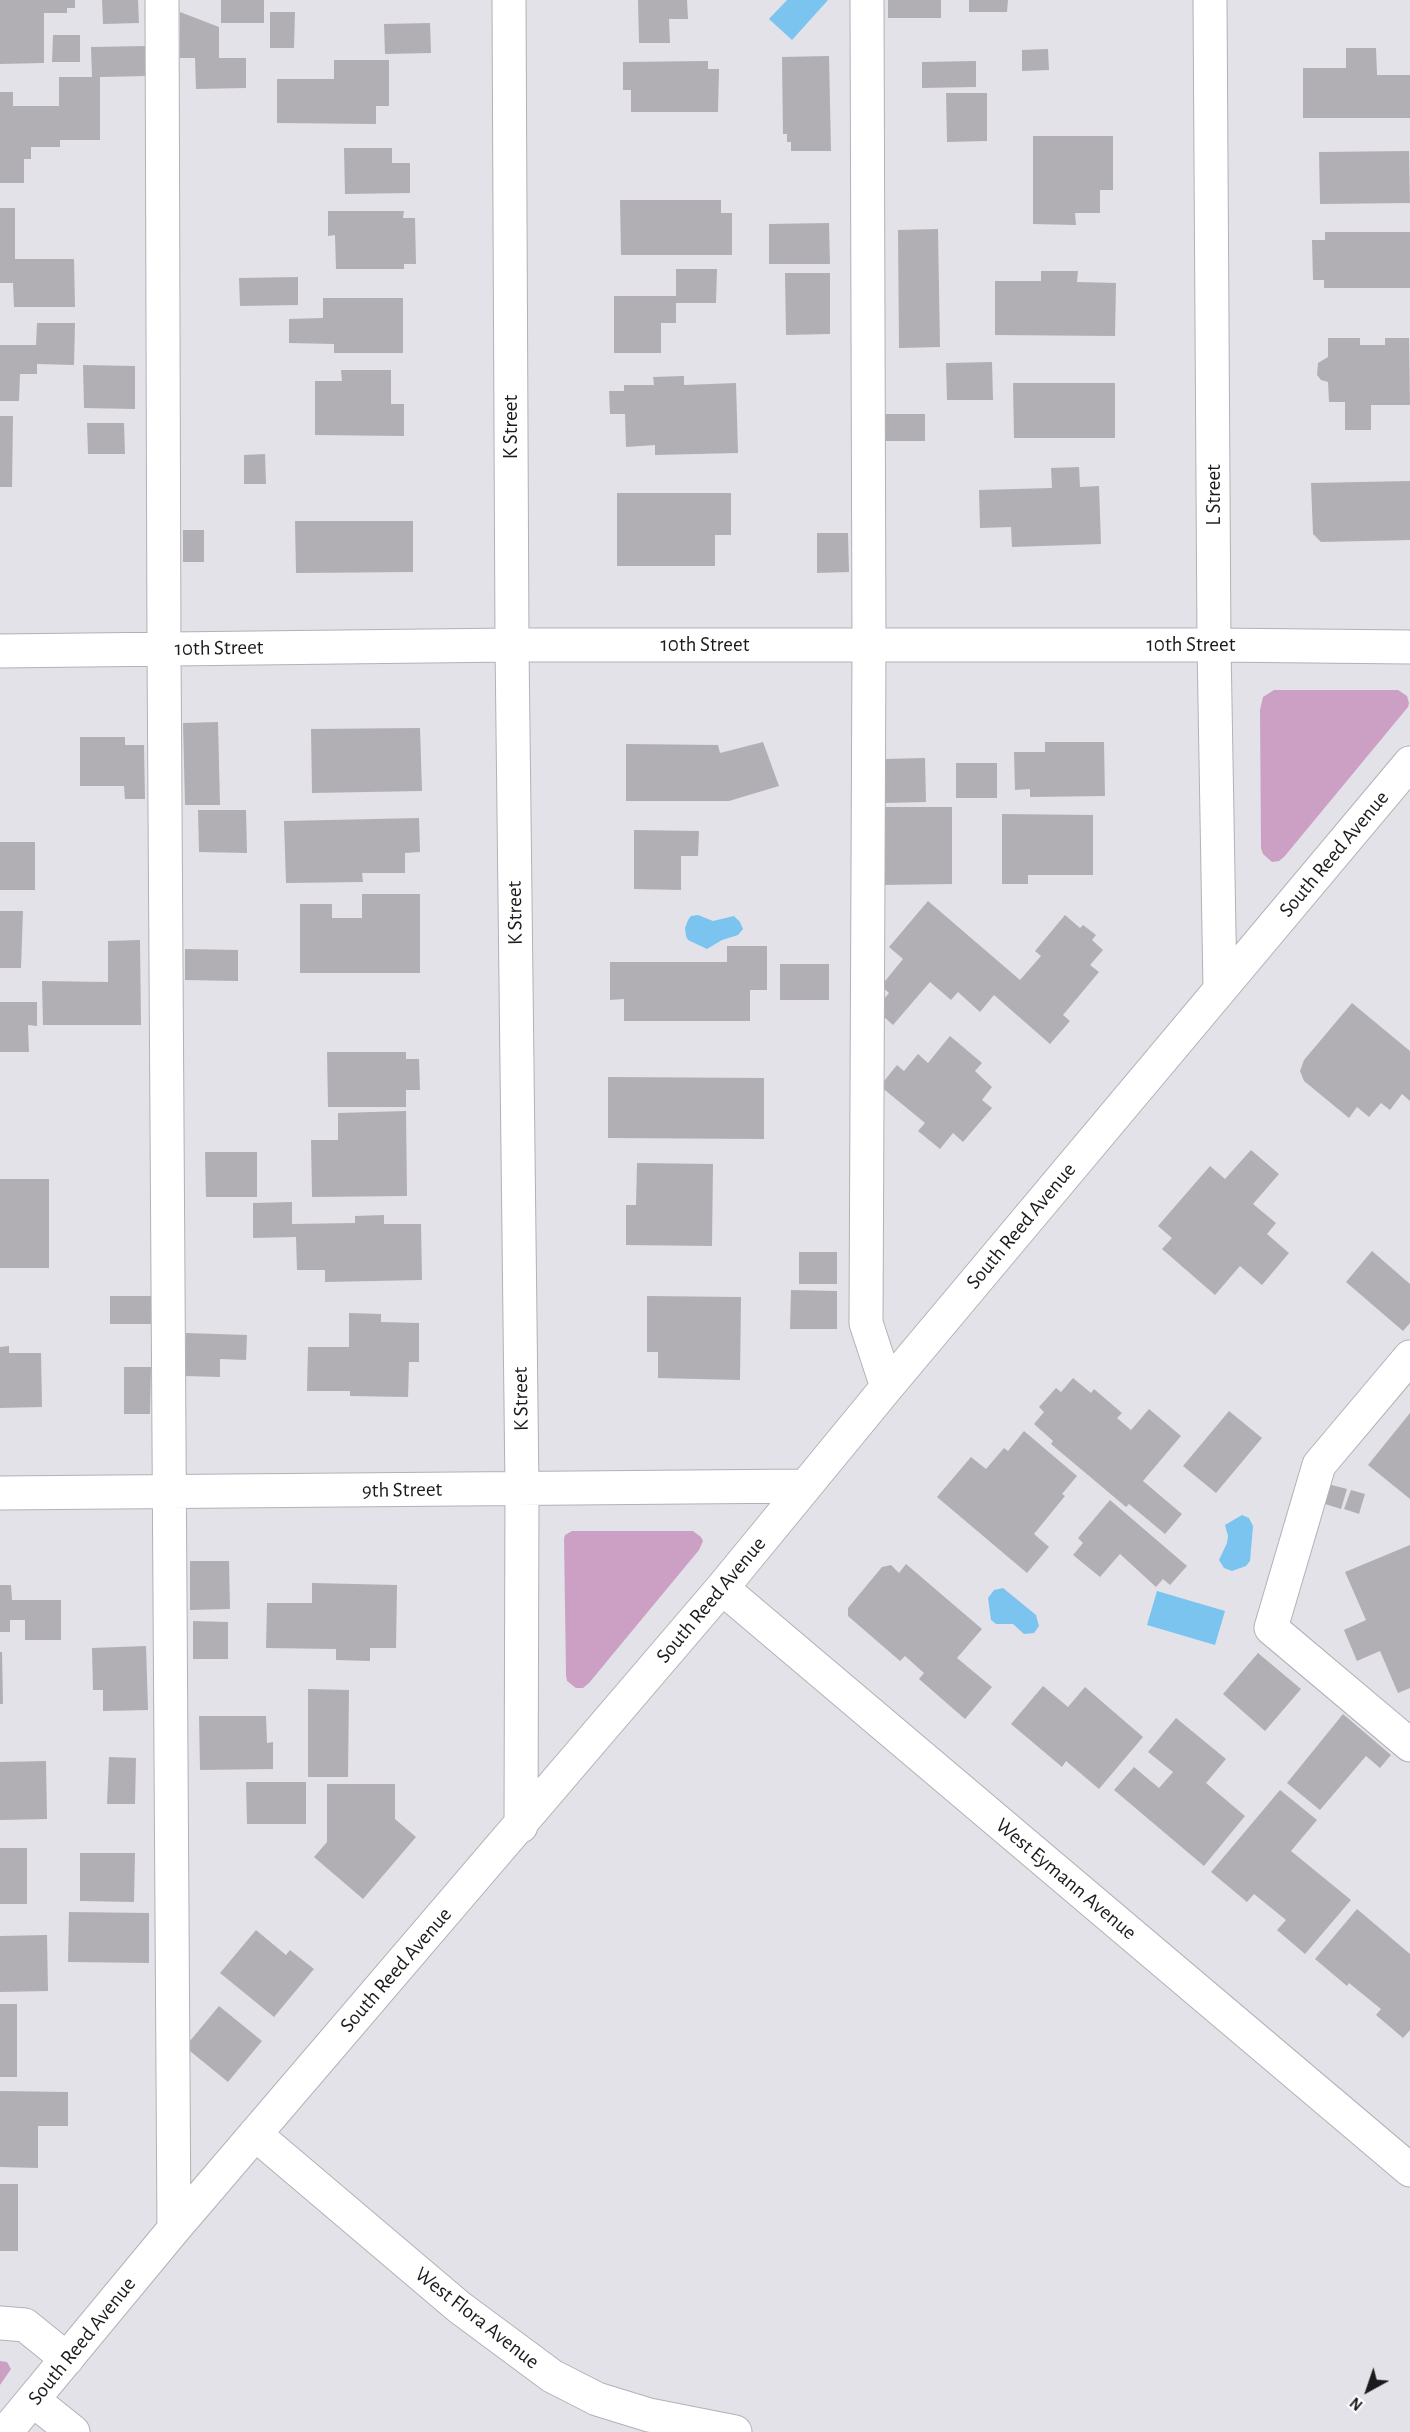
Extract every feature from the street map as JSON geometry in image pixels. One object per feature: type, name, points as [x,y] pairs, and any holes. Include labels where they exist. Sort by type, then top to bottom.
[{"type":"street","points":[[162,0],[174,2229]]},
{"type":"street","name":"K Street","points":[[509,0],[512,645],[522,1488],[521,1826]]},
{"type":"street","points":[[867,0],[869,646],[866,1323],[887,1387]]},
{"type":"street","name":"L Street","points":[[1210,0],[1214,645],[1220,989]]},
{"type":"street","name":"10th Street","points":[[0,651],[512,645],[1410,647]]},
{"type":"street","name":"South Reed Avenue","points":[[6,2432],[174,2229],[521,1826],[722,1588],[804,1486],[1410,763]]},
{"type":"street","points":[[1410,1358],[1319,1465],[1271,1628],[1410,1745]]},
{"type":"street","name":"9th Street","points":[[0,1493],[804,1486]]},
{"type":"street","name":"West Eymann Avenue","points":[[722,1588],[1410,2170]]},
{"type":"street","name":"West Flora Avenue","points":[[255,2134],[459,2307],[552,2376],[597,2399],[639,2412],[735,2432]]},
{"type":"street","points":[[0,2323],[25,2325],[67,2359]]},
{"type":"street","points":[[33,2400],[73,2432]]},
{"type":"shaded area","points":[[1274,690],[1398,690],[1407,696],[1409,703],[1284,857],[1272,862],[1263,854],[1261,848],[1260,710],[1263,697]]},
{"type":"shaded area","points":[[572,1531],[693,1531],[703,1541],[699,1550],[583,1688],[576,1688],[567,1681],[566,1675],[564,1539],[565,1535]]},
{"type":"shaded area","points":[[0,2361],[7,2362],[11,2369],[0,2385]]},
{"type":"water","points":[[787,0],[828,0],[792,40],[769,19]]},
{"type":"water","points":[[698,915],[713,921],[734,916],[743,929],[738,935],[722,940],[707,949],[688,940],[686,936],[685,928],[688,920],[691,916]]},
{"type":"water","points":[[1242,1515],[1249,1518],[1253,1526],[1250,1561],[1246,1566],[1232,1571],[1224,1568],[1219,1560],[1227,1543],[1225,1525]]},
{"type":"water","points":[[1003,1588],[1036,1615],[1039,1626],[1034,1633],[1024,1634],[1013,1624],[996,1624],[991,1620],[988,1598],[994,1590]]},
{"type":"water","points":[[1157,1591],[1225,1611],[1215,1645],[1147,1625]]},
{"type":"building","points":[[0,0],[75,0],[75,8],[67,8],[67,13],[44,13],[44,63],[0,64]]},
{"type":"building","points":[[102,0],[138,0],[139,23],[103,24]]},
{"type":"building","points":[[221,0],[264,0],[264,23],[221,23]]},
{"type":"building","points":[[638,0],[687,0],[688,19],[669,19],[670,43],[639,43]]},
{"type":"building","points":[[888,0],[941,0],[941,18],[888,18]]},
{"type":"building","points":[[969,0],[1008,0],[1007,12],[969,12]]},
{"type":"building","points":[[180,12],[219,27],[219,58],[246,58],[246,88],[196,89],[195,58],[180,58]]},
{"type":"building","points":[[270,12],[295,12],[294,48],[270,48]]},
{"type":"building","points":[[430,23],[431,53],[385,54],[384,24]]},
{"type":"building","points":[[53,35],[80,35],[80,62],[52,62]]},
{"type":"building","points":[[146,46],[147,76],[100,77],[100,140],[60,140],[60,147],[31,147],[31,159],[24,159],[24,183],[0,183],[0,92],[13,92],[13,106],[59,106],[59,77],[92,77],[91,47]]},
{"type":"building","points":[[1346,48],[1376,48],[1377,75],[1410,75],[1410,118],[1303,118],[1303,68],[1346,68]]},
{"type":"building","points":[[1048,49],[1049,70],[1022,71],[1022,50]]},
{"type":"building","points":[[829,56],[831,151],[791,151],[791,142],[787,142],[787,134],[783,134],[782,57]]},
{"type":"building","points":[[334,60],[389,60],[389,106],[376,106],[376,124],[277,123],[277,79],[334,79]]},
{"type":"building","points":[[708,61],[708,69],[719,69],[718,112],[631,112],[631,90],[623,90],[623,62]]},
{"type":"building","points":[[976,61],[976,87],[922,88],[922,62]]},
{"type":"building","points":[[946,93],[987,93],[987,141],[947,142]]},
{"type":"building","points":[[1033,136],[1113,136],[1113,190],[1100,190],[1100,213],[1075,213],[1076,225],[1033,224]]},
{"type":"building","points":[[344,148],[392,148],[392,163],[410,163],[410,193],[345,194]]},
{"type":"building","points":[[1409,151],[1410,203],[1320,204],[1319,152]]},
{"type":"building","points":[[620,200],[721,200],[721,213],[732,213],[732,255],[621,255]]},
{"type":"building","points":[[0,208],[15,208],[15,259],[74,259],[75,307],[14,307],[13,283],[0,283]]},
{"type":"building","points":[[328,211],[404,211],[403,218],[415,218],[416,264],[404,264],[404,269],[336,269],[335,235],[328,236]]},
{"type":"building","points":[[829,223],[830,264],[769,264],[769,224]]},
{"type":"building","points":[[938,229],[940,347],[899,348],[898,230]]},
{"type":"building","points":[[1325,232],[1410,232],[1410,288],[1324,288],[1324,280],[1313,280],[1312,240],[1325,240]]},
{"type":"building","points":[[676,269],[717,269],[716,303],[676,303],[676,323],[661,323],[661,353],[614,353],[614,296],[676,296]]},
{"type":"building","points":[[1041,271],[1078,271],[1077,282],[1116,283],[1115,336],[995,335],[995,281],[1041,281]]},
{"type":"building","points":[[785,273],[830,273],[830,334],[786,335]]},
{"type":"building","points":[[298,277],[298,305],[240,306],[239,278]]},
{"type":"building","points":[[323,298],[403,298],[403,353],[334,353],[334,344],[289,343],[289,319],[323,318]]},
{"type":"building","points":[[37,323],[75,323],[74,365],[37,364],[37,374],[20,374],[19,401],[0,401],[0,345],[36,345]]},
{"type":"building","points":[[1328,338],[1360,338],[1360,345],[1385,345],[1385,338],[1409,338],[1410,405],[1371,405],[1371,430],[1345,430],[1345,402],[1329,402],[1328,382],[1321,380],[1317,375],[1318,363],[1328,357]]},
{"type":"building","points":[[992,362],[993,400],[947,400],[946,363]]},
{"type":"building","points":[[83,365],[135,366],[135,409],[84,408]]},
{"type":"building","points":[[341,370],[391,370],[391,404],[404,404],[404,436],[315,435],[315,381],[342,381]]},
{"type":"building","points":[[684,376],[684,385],[736,383],[738,453],[655,455],[655,445],[626,447],[625,414],[610,414],[609,391],[624,391],[624,385],[654,385],[653,377]]},
{"type":"building","points":[[1013,383],[1115,383],[1115,438],[1014,438]]},
{"type":"building","points":[[885,414],[925,414],[925,441],[885,441]]},
{"type":"building","points":[[0,416],[13,416],[12,487],[0,487]]},
{"type":"building","points":[[87,423],[124,423],[125,454],[88,454]]},
{"type":"building","points":[[265,454],[266,484],[244,484],[244,455]]},
{"type":"building","points":[[1079,467],[1080,487],[1099,486],[1101,544],[1012,547],[1011,527],[980,528],[979,490],[1052,488],[1051,468]]},
{"type":"building","points":[[1410,481],[1410,540],[1321,542],[1313,534],[1311,483]]},
{"type":"building","points":[[617,493],[731,493],[731,535],[715,535],[715,566],[617,566]]},
{"type":"building","points":[[295,521],[413,521],[413,572],[296,573]]},
{"type":"building","points":[[183,530],[204,530],[204,562],[183,562]]},
{"type":"building","points":[[817,533],[848,533],[849,572],[817,573]]},
{"type":"building","points":[[218,722],[220,805],[185,805],[183,723]]},
{"type":"building","points":[[420,728],[422,791],[312,793],[311,729]]},
{"type":"building","points":[[80,737],[125,737],[125,745],[144,745],[145,799],[125,799],[124,786],[80,786]]},
{"type":"building","points":[[763,742],[779,786],[729,801],[626,801],[626,744],[718,745],[720,753]]},
{"type":"building","points":[[1045,742],[1104,742],[1105,796],[1030,797],[1030,789],[1015,790],[1014,752],[1045,752]]},
{"type":"building","points":[[925,758],[926,802],[885,803],[885,759]]},
{"type":"building","points":[[956,763],[997,763],[997,798],[956,798]]},
{"type":"building","points":[[882,807],[952,807],[952,884],[882,885]]},
{"type":"building","points":[[198,810],[246,810],[247,853],[199,852]]},
{"type":"building","points":[[1002,814],[1093,815],[1093,875],[1028,875],[1028,884],[1002,884]]},
{"type":"building","points":[[419,818],[420,852],[405,853],[405,873],[362,873],[363,882],[286,883],[284,821]]},
{"type":"building","points":[[634,830],[699,831],[698,856],[681,856],[681,890],[634,889]]},
{"type":"building","points":[[0,842],[35,842],[35,890],[0,890]]},
{"type":"building","points":[[362,894],[420,894],[420,973],[300,973],[300,904],[332,904],[332,918],[362,918]]},
{"type":"building","points":[[928,901],[1020,980],[1041,956],[1035,951],[1065,915],[1080,928],[1083,925],[1096,935],[1092,940],[1103,950],[1090,965],[1099,972],[1063,1015],[1070,1021],[1050,1044],[994,995],[980,1012],[958,992],[951,1000],[930,982],[893,1025],[875,1009],[889,993],[881,986],[903,959],[889,947]]},
{"type":"building","points":[[0,911],[23,911],[21,968],[0,968]]},
{"type":"building","points":[[140,940],[141,1025],[43,1025],[42,981],[108,982],[108,941]]},
{"type":"building","points":[[727,946],[767,946],[767,990],[750,990],[750,1021],[624,1021],[624,999],[610,1000],[610,962],[727,962]]},
{"type":"building","points":[[185,949],[238,950],[238,981],[185,980]]},
{"type":"building","points":[[780,964],[829,964],[829,1000],[780,1000]]},
{"type":"building","points":[[0,1002],[37,1002],[37,1026],[28,1025],[29,1052],[0,1052]]},
{"type":"building","points":[[1352,1003],[1410,1051],[1410,1101],[1402,1094],[1390,1110],[1381,1103],[1369,1117],[1357,1107],[1349,1118],[1304,1081],[1300,1071],[1304,1060]]},
{"type":"building","points":[[950,1036],[982,1063],[975,1071],[992,1087],[982,1100],[992,1108],[963,1142],[953,1133],[940,1149],[918,1131],[925,1123],[880,1086],[897,1065],[904,1071],[918,1054],[928,1063]]},
{"type":"building","points":[[327,1052],[406,1052],[406,1059],[419,1059],[420,1090],[406,1090],[406,1107],[328,1107]]},
{"type":"building","points":[[608,1077],[764,1078],[764,1139],[608,1138]]},
{"type":"building","points":[[406,1111],[407,1196],[312,1197],[311,1140],[338,1140],[338,1113]]},
{"type":"building","points":[[1251,1150],[1279,1174],[1253,1204],[1276,1223],[1267,1234],[1289,1253],[1262,1285],[1240,1266],[1215,1295],[1162,1249],[1172,1238],[1158,1226],[1210,1166],[1225,1179]]},
{"type":"building","points":[[205,1152],[257,1152],[257,1197],[206,1197]]},
{"type":"building","points":[[637,1163],[713,1164],[712,1246],[626,1245],[626,1205],[636,1205]]},
{"type":"building","points":[[0,1179],[49,1179],[49,1268],[0,1268]]},
{"type":"building","points":[[292,1202],[292,1224],[355,1223],[355,1216],[384,1215],[384,1224],[421,1224],[422,1280],[325,1282],[325,1270],[297,1270],[296,1237],[253,1238],[253,1203]]},
{"type":"building","points":[[1372,1251],[1410,1284],[1410,1323],[1403,1331],[1346,1282]]},
{"type":"building","points":[[799,1252],[837,1252],[837,1284],[799,1284]]},
{"type":"building","points":[[791,1290],[837,1291],[837,1329],[790,1329]]},
{"type":"building","points":[[110,1296],[151,1296],[151,1324],[110,1324]]},
{"type":"building","points":[[647,1296],[741,1297],[740,1380],[658,1378],[658,1352],[647,1352]]},
{"type":"building","points":[[349,1313],[381,1314],[381,1322],[419,1323],[419,1362],[409,1362],[408,1397],[350,1396],[350,1391],[307,1391],[308,1347],[349,1347]]},
{"type":"building","points":[[186,1333],[247,1335],[246,1360],[220,1359],[220,1377],[185,1376]]},
{"type":"building","points":[[9,1346],[9,1353],[41,1353],[42,1407],[0,1408],[0,1347]]},
{"type":"building","points":[[124,1367],[151,1367],[150,1414],[124,1414]]},
{"type":"building","points":[[1073,1378],[1091,1393],[1094,1389],[1122,1413],[1117,1418],[1131,1430],[1149,1409],[1181,1436],[1143,1481],[1182,1514],[1165,1534],[1129,1504],[1126,1507],[1051,1444],[1053,1441],[1034,1424],[1044,1412],[1039,1407],[1056,1388],[1061,1392]]},
{"type":"building","points":[[1229,1411],[1262,1438],[1216,1493],[1183,1466]]},
{"type":"building","points":[[1410,1413],[1410,1499],[1368,1465]]},
{"type":"building","points":[[1024,1431],[1077,1476],[1062,1494],[1065,1496],[1034,1534],[1049,1547],[1027,1573],[937,1497],[971,1457],[986,1469],[1004,1448],[1008,1451]]},
{"type":"building","points":[[1328,1484],[1347,1489],[1341,1509],[1322,1503]]},
{"type":"building","points":[[1351,1490],[1365,1494],[1359,1514],[1344,1509]]},
{"type":"building","points":[[1110,1500],[1187,1566],[1170,1585],[1163,1579],[1156,1587],[1120,1554],[1100,1577],[1073,1555],[1083,1543],[1078,1538]]},
{"type":"building","points":[[1410,1545],[1410,1688],[1398,1693],[1380,1651],[1357,1661],[1344,1630],[1366,1620],[1345,1572]]},
{"type":"building","points":[[190,1561],[229,1561],[230,1609],[190,1610]]},
{"type":"building","points":[[906,1564],[982,1629],[957,1658],[992,1687],[965,1719],[919,1679],[924,1673],[905,1656],[900,1661],[848,1616],[848,1608],[882,1567],[891,1565],[899,1573]]},
{"type":"building","points":[[312,1583],[397,1585],[396,1648],[370,1648],[370,1661],[336,1660],[336,1649],[266,1648],[267,1603],[312,1603]]},
{"type":"building","points":[[0,1585],[11,1585],[12,1600],[61,1600],[61,1640],[25,1640],[25,1620],[10,1620],[10,1632],[0,1632]]},
{"type":"building","points":[[193,1621],[228,1622],[228,1659],[193,1659]]},
{"type":"building","points":[[146,1646],[148,1710],[103,1711],[103,1690],[93,1690],[92,1648]]},
{"type":"building","points":[[0,1652],[2,1652],[3,1704],[0,1704]]},
{"type":"building","points":[[1258,1653],[1301,1689],[1265,1731],[1223,1694]]},
{"type":"building","points":[[1043,1686],[1068,1707],[1085,1687],[1143,1737],[1099,1789],[1066,1761],[1062,1767],[1011,1724]]},
{"type":"building","points":[[308,1689],[349,1690],[348,1777],[308,1777]]},
{"type":"building","points":[[1343,1714],[1391,1755],[1380,1768],[1366,1756],[1320,1810],[1287,1783]]},
{"type":"building","points":[[199,1716],[266,1716],[267,1743],[273,1742],[273,1769],[200,1770]]},
{"type":"building","points":[[1176,1718],[1226,1759],[1206,1783],[1245,1816],[1204,1866],[1114,1790],[1134,1767],[1159,1788],[1173,1772],[1148,1752]]},
{"type":"building","points":[[109,1757],[136,1758],[135,1804],[107,1804]]},
{"type":"building","points":[[46,1761],[47,1819],[0,1820],[0,1762]]},
{"type":"building","points":[[246,1782],[306,1782],[306,1824],[247,1824]]},
{"type":"building","points":[[327,1784],[395,1784],[395,1819],[416,1837],[363,1899],[314,1857],[327,1842]]},
{"type":"building","points":[[1280,1790],[1317,1820],[1291,1851],[1351,1900],[1305,1954],[1277,1930],[1286,1920],[1254,1894],[1247,1902],[1211,1872]]},
{"type":"building","points":[[0,1848],[27,1848],[27,1904],[0,1904]]},
{"type":"building","points":[[80,1853],[135,1853],[134,1902],[80,1901]]},
{"type":"building","points":[[1357,1909],[1410,1954],[1410,2030],[1403,2038],[1376,2015],[1381,2009],[1349,1983],[1347,1986],[1315,1959]]},
{"type":"building","points":[[69,1912],[149,1913],[149,1963],[68,1962]]},
{"type":"building","points":[[256,1930],[286,1955],[290,1950],[314,1969],[274,2017],[220,1973]]},
{"type":"building","points":[[47,1935],[48,1991],[0,1992],[0,1936]]},
{"type":"building","points":[[0,2004],[17,2004],[17,2077],[0,2077]]},
{"type":"building","points":[[219,2006],[262,2041],[228,2082],[185,2047]]},
{"type":"building","points":[[0,2091],[68,2092],[68,2126],[38,2126],[38,2168],[0,2167]]},
{"type":"building","points":[[0,2184],[18,2184],[18,2251],[0,2251]]}]
